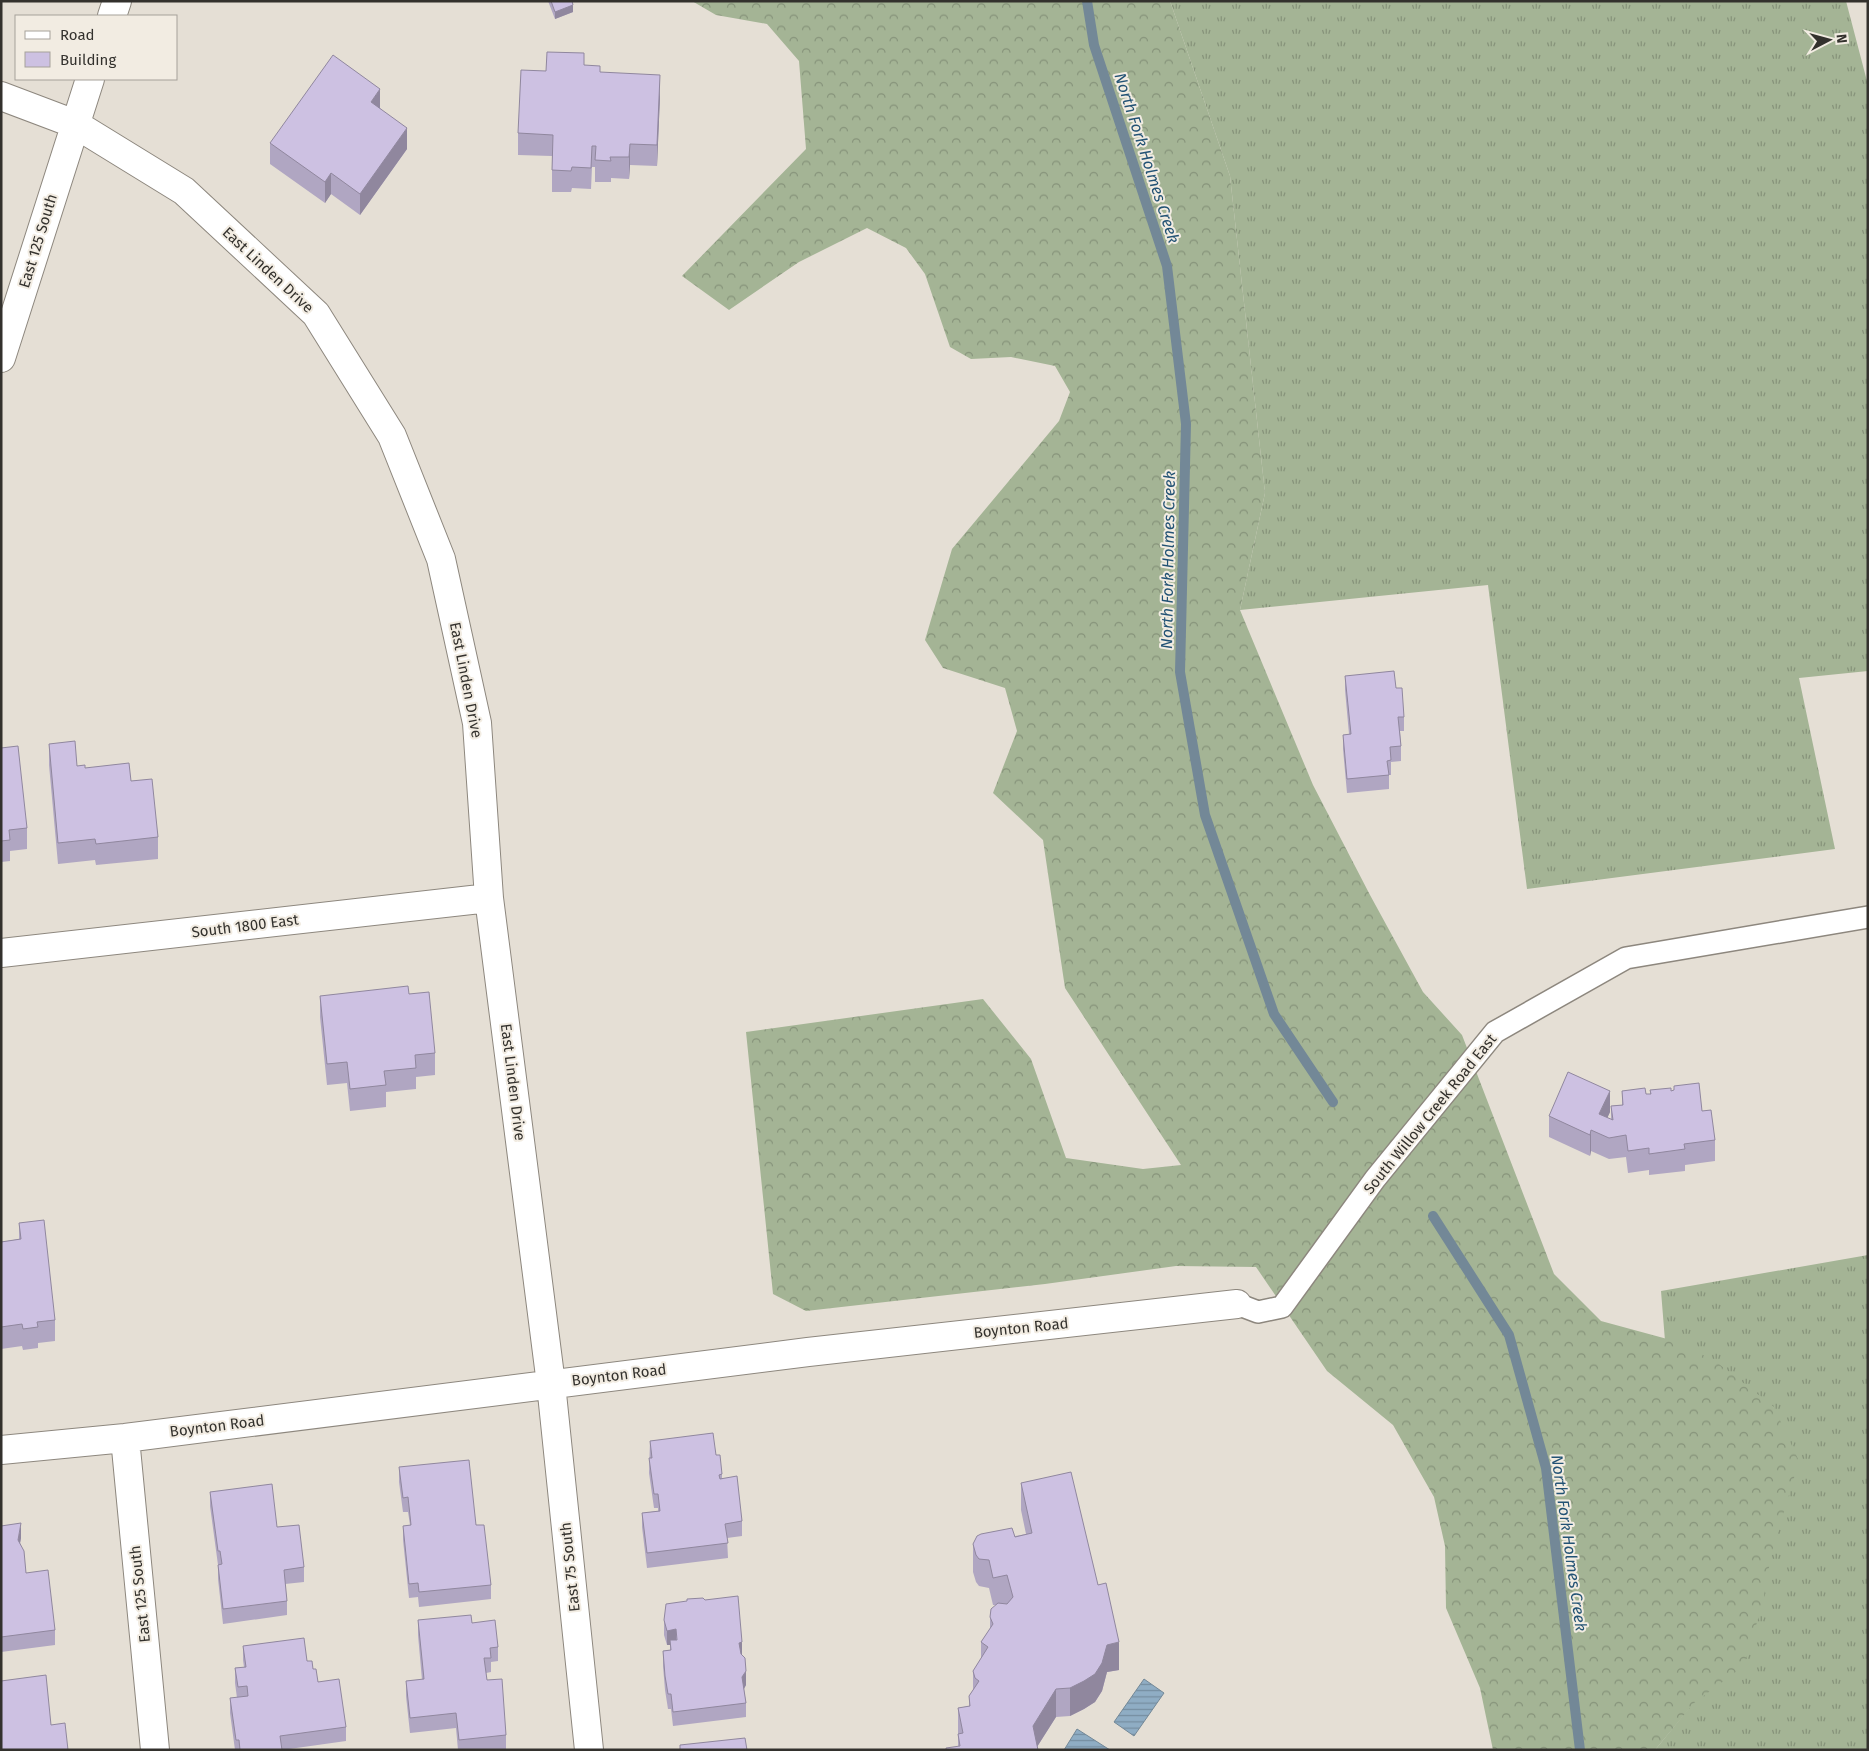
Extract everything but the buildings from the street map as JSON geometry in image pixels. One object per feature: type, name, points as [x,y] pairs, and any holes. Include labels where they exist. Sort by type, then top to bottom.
[{"type":"street","points":[[112,15],[117,1]]},
{"type":"street","name":"East 125 South","points":[[1,358],[74,124],[90,80]]},
{"type":"street","name":"East Linden Drive","points":[[1,96],[74,124],[184,191],[316,314],[392,436],[441,559],[477,723],[489,898],[551,1384]]},
{"type":"street","name":"South 1800 East","points":[[1,953],[489,898]]},
{"type":"street","name":"Boynton Road","points":[[1,1450],[124,1438],[808,1352],[1238,1304]]},
{"type":"street","name":"East 75 South","points":[[551,1384],[589,1750]]},
{"type":"street","name":"East 125 South","points":[[124,1438],[155,1750]]},
{"type":"lane","name":"South Willow Creek Road East","points":[[1238,1304],[1258,1312],[1282,1307],[1375,1179],[1495,1032],[1626,958],[1868,917]]},
{"type":"green space","points":[[692,1],[1170,1],[1230,176],[1265,493],[1240,610],[1313,785],[1423,992],[1462,1035],[1554,1274],[1601,1321],[1682,1343],[1719,1364],[1774,1407],[1799,1461],[1771,1556],[1763,1602],[1744,1666],[1694,1703],[1655,1750],[1493,1750],[1480,1688],[1446,1608],[1445,1546],[1434,1497],[1393,1425],[1327,1371],[1256,1267],[1176,1266],[1045,1284],[806,1311],[773,1294],[746,1032],[983,999],[1031,1059],[1066,1158],[1143,1169],[1181,1165],[1065,988],[1043,840],[993,793],[1017,731],[1005,688],[943,668],[925,640],[952,549],[1059,421],[1070,392],[1055,366],[1011,357],[971,359],[950,347],[925,274],[906,248],[867,228],[799,262],[729,310],[682,276],[806,149],[799,61],[767,24],[716,15]]},
{"type":"green space","points":[[1170,1],[1846,1],[1868,85],[1868,671],[1799,678],[1835,849],[1527,889],[1488,585],[1240,610],[1265,493],[1230,176]]},
{"type":"green space","points":[[1868,1255],[1868,1750],[1655,1750],[1694,1702],[1661,1291]]},
{"type":"water","points":[[1144,1679],[1164,1693],[1134,1736],[1114,1722]]},
{"type":"water","points":[[1077,1729],[1110,1750],[1064,1750]]},
{"type":"waterway","name":"North Fork Holmes Creek","points":[[1087,1],[1094,45],[1167,266],[1186,424],[1180,672],[1205,815],[1274,1014],[1333,1102]]},
{"type":"waterway","name":"North Fork Holmes Creek","points":[[1433,1216],[1509,1335],[1546,1468],[1580,1750]]}]
